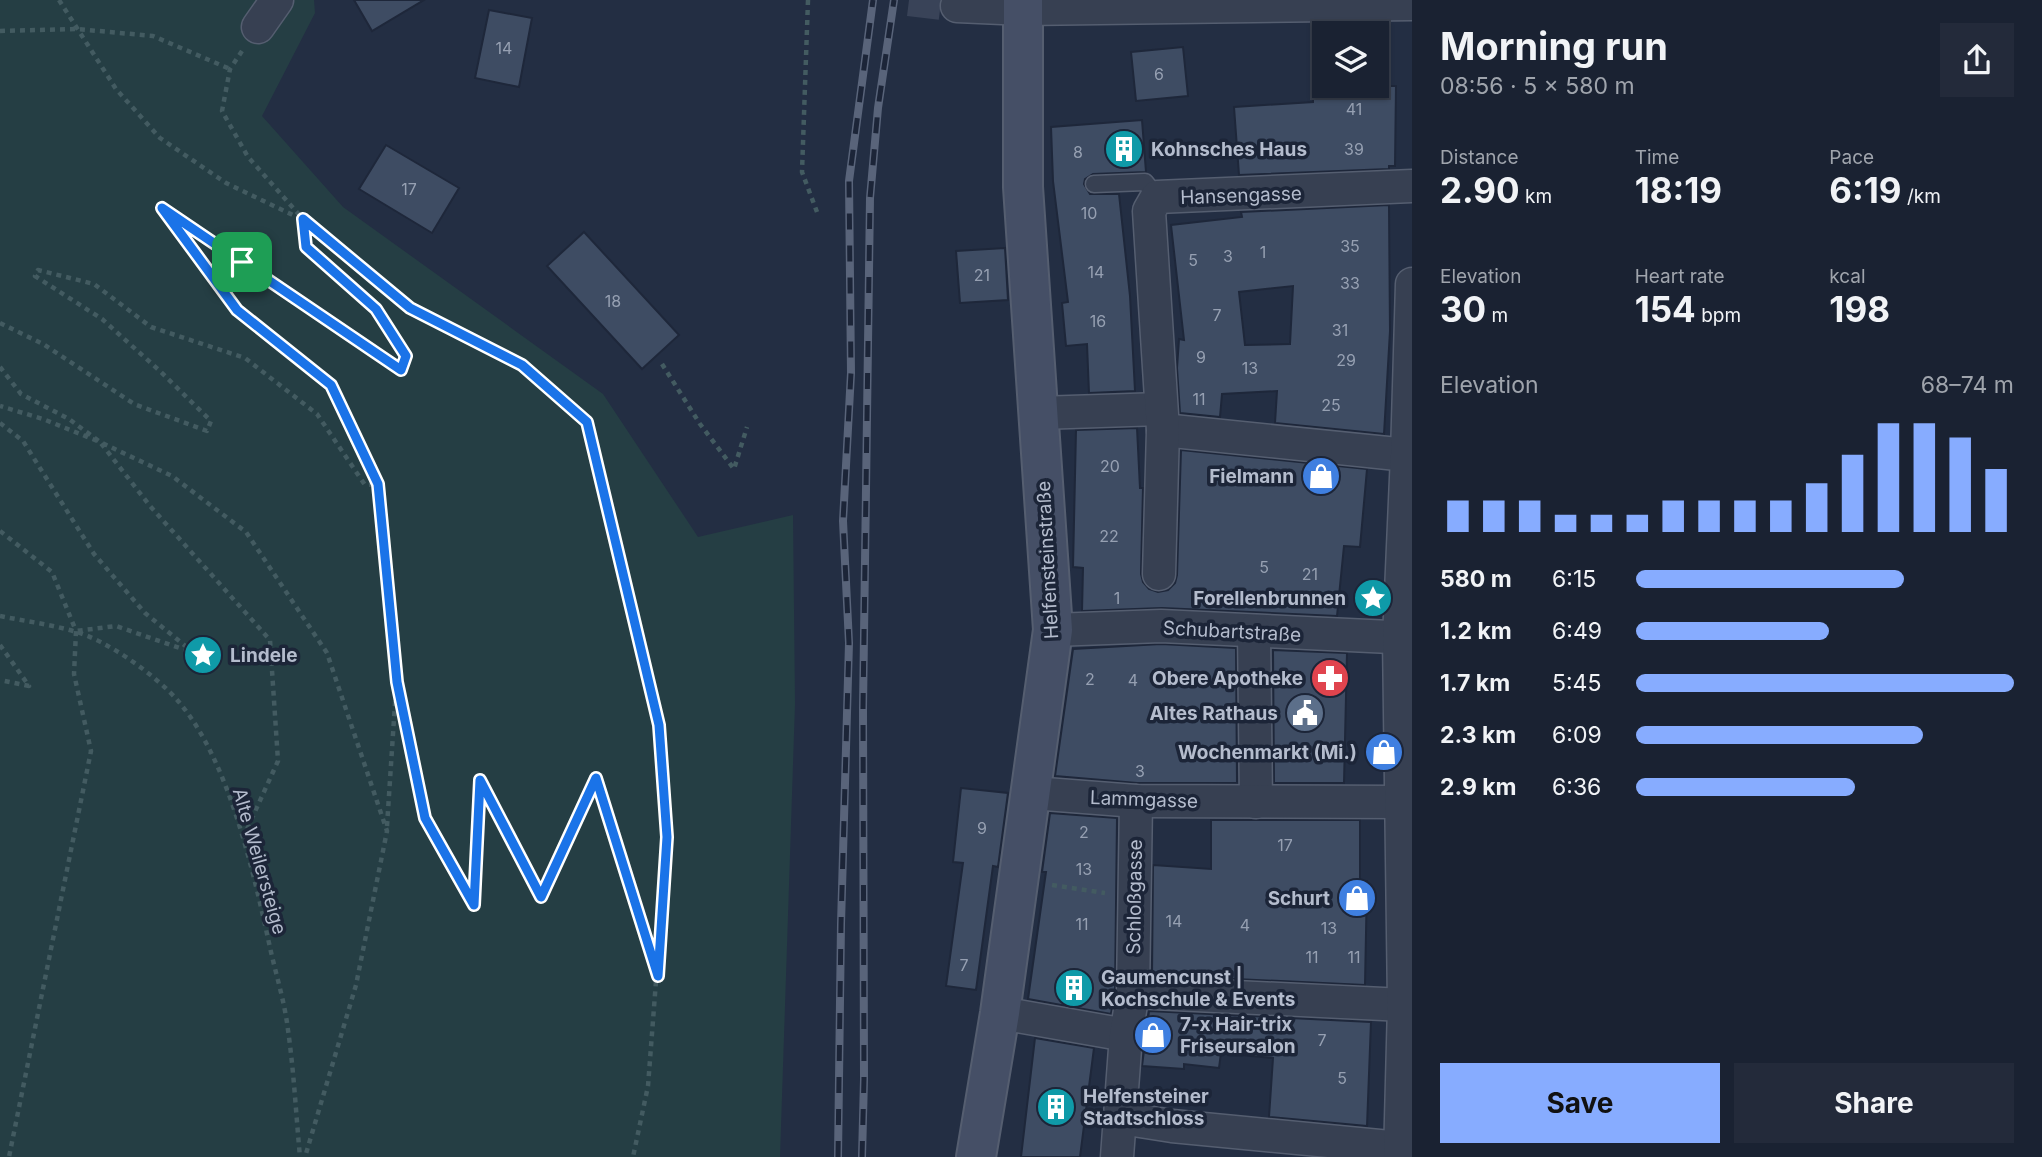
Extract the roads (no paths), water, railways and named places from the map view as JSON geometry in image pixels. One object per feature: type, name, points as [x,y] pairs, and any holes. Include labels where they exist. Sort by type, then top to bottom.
[{"type":"street","points":[[258,27],[276,0]]},
{"type":"street","points":[[957,6],[1412,4]]},
{"type":"street","name":"Helfensteinstraße","points":[[976,1157],[1020,880],[1053,630],[1023,187],[1023,5]]},
{"type":"street","name":"Hansengasse","points":[[1159,574],[1162,420],[1149,211],[1157,197],[1300,193],[1412,186]]},
{"type":"street","points":[[1121,1118],[1404,1152],[1407,860],[1402,802],[1412,284]]},
{"type":"street","points":[[1039,413],[1162,420],[1407,455]]},
{"type":"street","name":"Schubartstraße","points":[[1053,630],[1161,626],[1298,635],[1405,638]]},
{"type":"street","points":[[1254,631],[1263,802]]},
{"type":"street","name":"Lammgasse","points":[[1032,793],[1136,801],[1402,802]]},
{"type":"street","name":"Schloßgasse","points":[[1117,1157],[1126,1035],[1133,992],[1136,801]]},
{"type":"street","points":[[1133,992],[1404,1005]]},
{"type":"street","points":[[1000,1013],[1126,1035]]},
{"type":"lane","points":[[1094,184],[1145,182],[1157,197]]},
{"type":"tunnel","points":[[909,0],[957,6]]},
{"type":"railway","points":[[838,1157],[849,643],[843,521],[851,373],[849,181],[873,0]]},
{"type":"railway","points":[[862,1157],[863,708],[870,198],[878,108],[894,0]]},
{"type":"place","name":"Kohnsches Haus","points":[[1124,149]]},
{"type":"place","name":"Fielmann","points":[[1321,476]]},
{"type":"place","name":"Forellenbrunnen","points":[[1373,598]]},
{"type":"place","name":"Lindele","points":[[203,655]]},
{"type":"place","name":"Obere Apotheke","points":[[1330,678]]},
{"type":"place","name":"Altes Rathaus","points":[[1305,713]]},
{"type":"place","name":"Wochenmarkt (Mi.)","points":[[1384,752]]},
{"type":"place","name":"Schurt","points":[[1357,898]]},
{"type":"place","name":"Gaumencunst | Kochschule & Events","points":[[1074,988]]},
{"type":"place","name":"7-x Hair-trix Friseursalon","points":[[1153,1035]]},
{"type":"place","name":"Helfensteiner Stadtschloss","points":[[1056,1107]]}]
